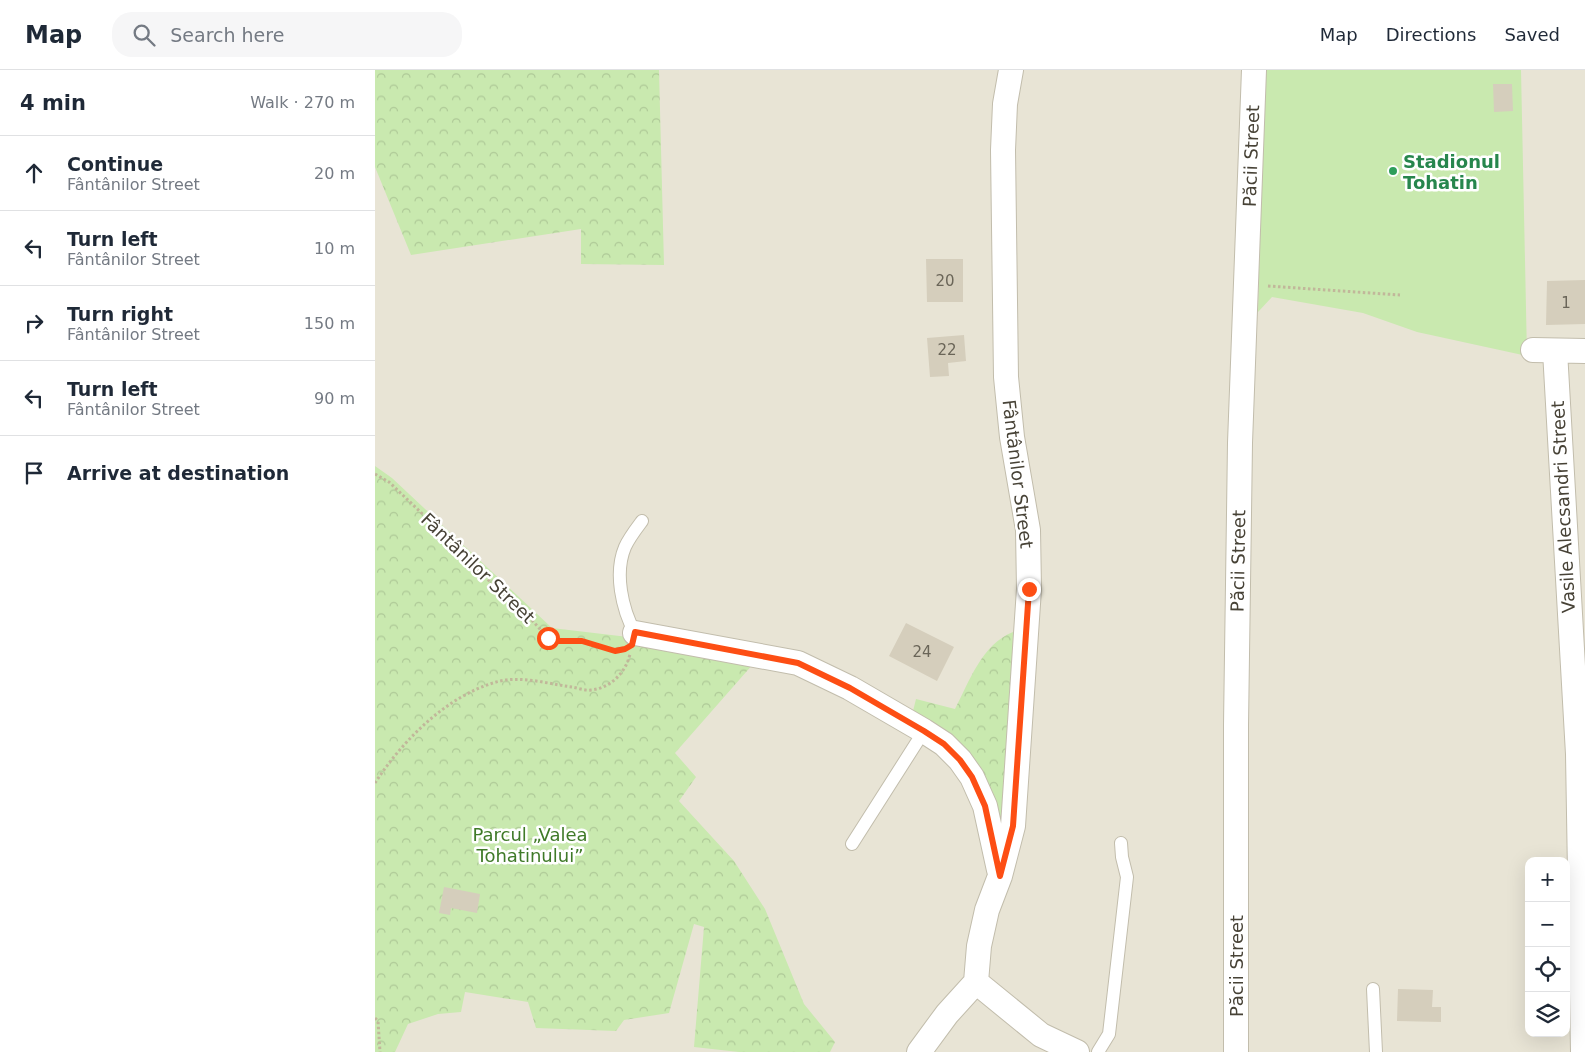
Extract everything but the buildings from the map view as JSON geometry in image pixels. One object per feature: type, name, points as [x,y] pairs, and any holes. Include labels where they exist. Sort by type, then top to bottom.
[{"type":"street","name":"Fântânilor Street","points":[[976,982],[979,946],[987,910],[1000,876],[1013,826],[1029,589],[1028,530],[1012,437],[1006,377],[1003,150],[1005,104],[1011,70]]},
{"type":"street","name":"Păcii Street","points":[[1236,1052],[1236,725],[1239,443],[1254,70]]},
{"type":"street","name":"Vasile Alecsandri Street","points":[[1583,1052],[1578,754],[1544,351],[1585,351]]},
{"type":"street","points":[[634,639],[798,663],[850,688],[924,731],[944,744],[960,760],[972,777],[985,806],[1000,876]]},
{"type":"street","points":[[919,1052],[947,1014],[976,982],[1041,1035],[1077,1052]]},
{"type":"lane","points":[[634,639],[622,602],[621,557],[626,545],[642,521]]},
{"type":"lane","points":[[852,844],[924,731]]},
{"type":"lane","points":[[1098,1052],[1109,1034],[1127,877],[1121,843]]},
{"type":"lane","points":[[1373,989],[1376,1052]]},
{"type":"path","points":[[1245,285],[1400,295]]},
{"type":"path","name":"Fântânilor Street","points":[[375,474],[389,482],[453,543],[498,590],[521,608],[548,638],[555,641],[582,641],[615,651],[625,649],[634,639]]},
{"type":"path","points":[[375,783],[392,756],[424,724],[459,699],[500,681],[525,679],[591,690],[612,683],[627,666],[634,639]]},
{"type":"path","points":[[375,1018],[378,1021],[380,1052]]},
{"type":"shaded area","points":[[375,70],[1585,70],[1585,1052],[375,1052]]},
{"type":"green space","points":[[375,70],[659,70],[664,265],[581,264],[581,229],[411,255],[375,167]]},
{"type":"green space","name":"Stadionul Tohatin","points":[[1264,70],[1521,70],[1527,356],[1417,332],[1363,313],[1272,297],[1258,312]]},
{"type":"green space","name":"Parcul „Valea Tohatinului”","points":[[375,466],[392,478],[552,628],[628,637],[754,663],[675,753],[696,777],[679,801],[734,861],[765,909],[804,1004],[835,1042],[830,1052],[739,1052],[694,1047],[704,927],[694,924],[669,1013],[624,1020],[616,1031],[536,1028],[528,1002],[465,992],[461,1012],[438,1014],[408,1024],[395,1052],[375,1052]]},
{"type":"green space","points":[[1013,632],[1009,819],[1002,850],[969,759],[944,729],[912,715],[916,699],[955,709],[971,676],[985,655],[993,645]]},
{"type":"place","name":"Stadionul Tohatin","points":[[1393,171]]},
{"type":"route","points":[[548,638],[555,641],[582,641],[615,651],[632,645],[635,632],[770,656],[798,663],[850,688],[944,744],[960,760],[972,777],[985,806],[1000,876],[1013,826],[1029,589]]}]
